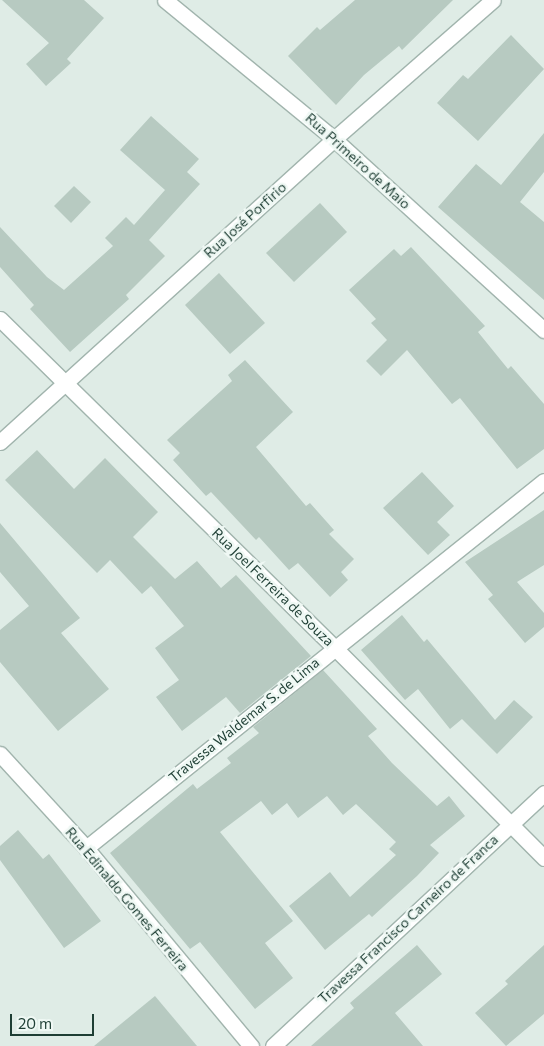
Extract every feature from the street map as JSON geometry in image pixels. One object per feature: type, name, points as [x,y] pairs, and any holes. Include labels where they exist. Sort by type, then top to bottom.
[{"type":"street","name":"Rua Primeiro de Maio","points":[[164,0],[334,139],[544,330]]},
{"type":"street","name":"Rua José Porfirio","points":[[0,442],[334,139],[493,0]]},
{"type":"street","name":"Rua Joel Ferreira de Souza","points":[[0,319],[334,647],[544,858]]},
{"type":"street","name":"Travessa Waldemar S. de Lima","points":[[86,848],[334,647],[544,481]]},
{"type":"street","name":"Rua Edinaldo Gomes Ferreira","points":[[0,754],[86,848],[251,1046]]},
{"type":"street","name":"Travessa Francisco Carneiro de Franca","points":[[273,1046],[544,794]]},
{"type":"building","points":[[2,0],[84,0],[104,18],[67,59],[71,63],[46,86],[26,64],[49,43]]},
{"type":"building","points":[[355,0],[453,0],[402,50],[399,46],[364,75],[336,105],[288,56],[317,27],[320,30]]},
{"type":"building","points":[[511,35],[544,69],[478,141],[437,103],[463,75],[468,79]]},
{"type":"building","points":[[151,116],[199,159],[187,172],[200,184],[149,240],[165,256],[126,295],[129,299],[70,352],[30,309],[34,305],[0,267],[0,227],[47,277],[64,290],[113,246],[105,238],[126,217],[134,225],[165,190],[120,150]]},
{"type":"building","points":[[544,133],[544,172],[520,202],[544,222],[544,300],[438,207],[476,164],[501,185]]},
{"type":"building","points":[[74,186],[91,202],[71,223],[54,206]]},
{"type":"building","points":[[320,203],[347,232],[294,282],[266,253]]},
{"type":"building","points":[[411,247],[485,326],[478,332],[508,369],[511,366],[544,404],[544,449],[517,469],[460,398],[452,404],[407,350],[381,376],[366,361],[387,340],[371,323],[376,319],[349,290],[394,249],[401,256]]},
{"type":"building","points":[[219,273],[265,323],[230,354],[185,305]]},
{"type":"building","points":[[245,360],[293,412],[256,447],[306,506],[310,503],[334,530],[329,534],[354,559],[341,572],[348,580],[330,597],[298,563],[289,570],[259,537],[256,540],[211,492],[206,496],[173,460],[180,453],[167,440],[232,381],[228,375]]},
{"type":"building","points":[[37,450],[74,489],[105,458],[158,512],[133,537],[175,579],[197,561],[221,588],[236,575],[311,656],[240,713],[226,697],[182,731],[156,697],[179,680],[155,648],[184,626],[151,586],[142,594],[110,560],[97,573],[5,480]]},
{"type":"building","points":[[422,472],[454,506],[437,522],[450,535],[428,555],[383,508]]},
{"type":"building","points":[[544,510],[544,565],[517,582],[544,613],[544,627],[525,643],[488,599],[493,595],[465,562]]},
{"type":"building","points":[[0,523],[80,618],[61,633],[109,689],[58,731],[0,662],[0,630],[29,606],[0,572]]},
{"type":"building","points":[[402,615],[424,642],[427,639],[495,720],[514,700],[533,717],[497,754],[462,719],[450,729],[418,689],[405,700],[361,650]]},
{"type":"building","points":[[323,670],[377,729],[368,736],[392,763],[437,806],[449,796],[465,816],[430,845],[439,853],[417,876],[372,917],[369,914],[325,950],[289,906],[330,872],[350,897],[396,855],[389,849],[396,842],[356,804],[343,815],[327,796],[298,818],[287,803],[272,815],[261,801],[220,832],[293,921],[265,943],[293,978],[255,1009],[200,942],[190,949],[110,853],[193,784],[197,789],[231,763],[227,758],[259,733],[253,727]]},
{"type":"building","points":[[18,830],[43,859],[49,854],[101,921],[64,948],[0,860],[0,846]]},
{"type":"building","points":[[417,945],[442,974],[395,1013],[423,1046],[311,1046],[354,1008],[350,1003]]},
{"type":"building","points":[[544,945],[544,1014],[506,1046],[475,1013],[508,984],[505,981]]},
{"type":"building","points":[[155,996],[197,1046],[94,1046]]}]
